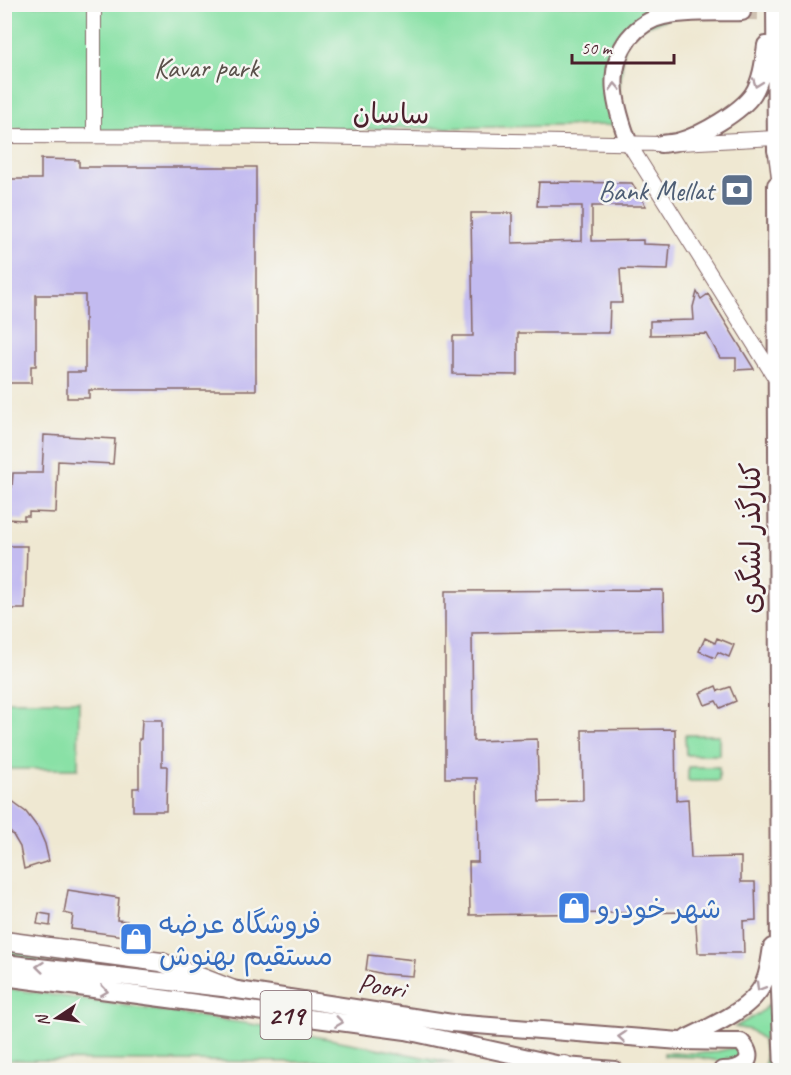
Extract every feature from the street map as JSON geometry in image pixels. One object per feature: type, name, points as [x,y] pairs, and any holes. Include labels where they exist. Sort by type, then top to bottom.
[{"type":"highway","points":[[776,138],[786,215]]},
{"type":"highway","points":[[4,941],[161,962],[231,989]]},
{"type":"highway","points":[[539,1071],[565,1066]]},
{"type":"main road","name":"کنارگذر لشگری","points":[[775,6],[779,910],[783,1071]]},
{"type":"main road","points":[[661,144],[680,141],[703,132],[739,108],[754,94],[764,64],[769,15],[775,6]]},
{"type":"main road","points":[[629,144],[615,99],[614,80],[619,55],[634,32],[644,24],[667,15],[742,12]]},
{"type":"main road","points":[[680,1041],[717,1024],[752,1000],[765,981],[779,910]]},
{"type":"main road","name":"Poori","points":[[4,963],[231,989],[452,1023],[680,1041],[741,1042],[748,1053],[746,1064],[735,1070],[722,1071]]},
{"type":"main road","name":"Poori","points":[[4,977],[406,1032],[565,1066],[615,1071]]},
{"type":"street","points":[[94,4],[94,136]]},
{"type":"street","name":"ساسان","points":[[4,136],[320,137],[629,144],[776,138]]},
{"type":"street","points":[[629,144],[777,381]]},
{"type":"green space","name":"Kavar park","points":[[4,5],[709,5],[626,33],[615,125],[202,132],[5,129]]},
{"type":"green space","points":[[5,701],[79,701],[78,769],[5,769]]},
{"type":"green space","points":[[685,735],[719,735],[719,755],[686,755]]},
{"type":"green space","points":[[688,767],[719,767],[719,781],[688,781]]},
{"type":"green space","points":[[5,949],[113,964],[128,973],[5,958]]},
{"type":"green space","points":[[5,988],[257,1025],[454,1063],[5,1060]]},
{"type":"green space","points":[[772,1002],[772,1070],[763,1070],[766,1060],[763,1040],[750,1030],[735,1027],[758,1014]]},
{"type":"green space","points":[[732,1048],[738,1049],[742,1058],[730,1063],[697,1057],[664,1056],[664,1053],[711,1053]]},
{"type":"building","points":[[41,159],[79,160],[79,167],[256,167],[256,390],[89,390],[89,398],[67,398],[67,372],[85,372],[85,295],[36,295],[36,366],[31,366],[31,383],[4,383],[4,179],[41,179]]},
{"type":"building","points":[[539,182],[632,183],[646,206],[592,206],[592,241],[643,240],[643,244],[670,245],[668,270],[620,269],[622,303],[610,303],[609,333],[518,333],[518,375],[453,374],[453,336],[473,336],[471,213],[512,213],[512,243],[582,241],[582,206],[537,206]]},
{"type":"building","points":[[697,292],[701,299],[708,294],[754,369],[736,370],[736,358],[720,358],[707,334],[650,335],[650,321],[694,320],[693,307]]},
{"type":"building","points":[[44,435],[115,439],[113,464],[58,461],[56,513],[29,512],[29,516],[24,516],[24,520],[5,519],[4,486],[12,487],[13,473],[42,473]]},
{"type":"building","points":[[4,546],[27,546],[25,609],[4,609]]},
{"type":"building","points":[[663,590],[664,630],[472,633],[473,741],[537,739],[539,802],[583,801],[582,730],[675,729],[676,800],[688,799],[691,858],[741,857],[741,882],[755,882],[756,920],[743,921],[744,953],[698,953],[695,912],[470,915],[469,862],[478,862],[477,778],[445,778],[445,591]]},
{"type":"building","points":[[705,638],[715,643],[717,638],[734,645],[729,657],[718,652],[715,658],[699,651]]},
{"type":"building","points":[[716,686],[718,691],[730,687],[736,701],[720,708],[716,701],[705,705],[700,693]]},
{"type":"building","points":[[142,720],[162,720],[162,766],[167,766],[166,811],[133,811],[133,788],[139,788],[139,739],[141,739]]},
{"type":"building","points":[[4,796],[26,812],[38,828],[49,861],[24,869],[20,847],[4,826]]},
{"type":"building","points":[[68,890],[119,898],[117,920],[127,921],[124,936],[71,929],[73,915],[64,913]]},
{"type":"building","points":[[39,913],[51,915],[50,926],[37,924]]},
{"type":"building","points":[[368,955],[415,960],[413,976],[383,974],[366,970]]},
{"type":"tunnel","points":[[742,12],[786,13]]},
{"type":"place","name":"Bank Mellat","points":[[737,190]]},
{"type":"place","name":"شهر خودرو","points":[[574,908]]},
{"type":"place","name":"فروشگاه عرضه مستقیم بهنوش","points":[[136,939]]}]
